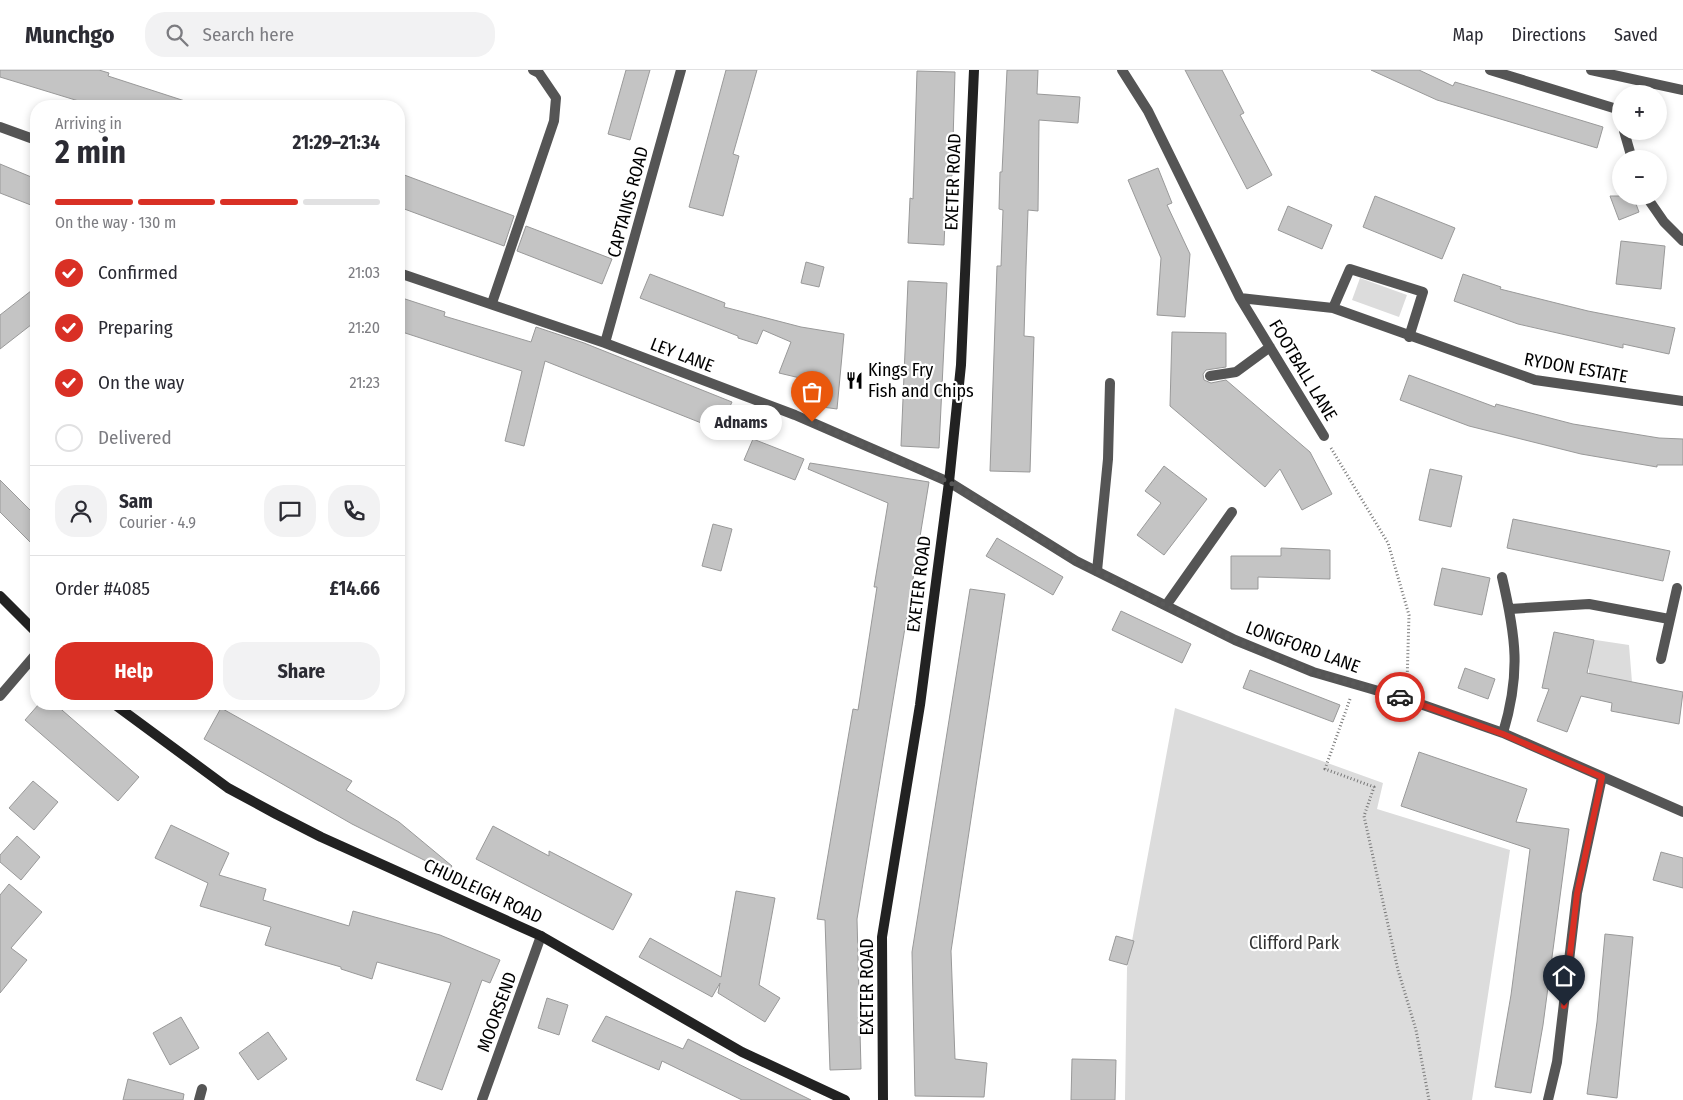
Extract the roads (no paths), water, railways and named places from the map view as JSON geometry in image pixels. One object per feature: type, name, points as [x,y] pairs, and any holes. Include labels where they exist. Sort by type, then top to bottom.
[{"type":"main road","name":"EXETER ROAD","points":[[883,1100],[882,937],[920,705],[949,482],[962,347],[974,70]]},
{"type":"main road","points":[[0,596],[30,626]]},
{"type":"main road","name":"CHUDLEIGH ROAD","points":[[122,710],[228,788],[276,814],[321,837],[542,936],[742,1052],[845,1100]]},
{"type":"street","points":[[492,303],[554,121],[556,98],[539,72],[533,70]]},
{"type":"street","name":"CAPTAINS ROAD","points":[[605,343],[681,70]]},
{"type":"street","name":"FOOTBALL LANE","points":[[1122,70],[1148,111],[1240,298],[1324,436]]},
{"type":"street","points":[[1490,70],[1612,108]]},
{"type":"street","points":[[1590,70],[1683,90]]},
{"type":"street","points":[[0,128],[30,138]]},
{"type":"street","points":[[1652,205],[1664,222],[1683,242]]},
{"type":"street","points":[[1333,308],[1350,269],[1423,292],[1409,337]]},
{"type":"street","name":"LEY LANE","points":[[405,275],[605,343],[795,415],[949,482]]},
{"type":"street","name":"RYDON ESTATE","points":[[1240,298],[1333,308],[1409,337],[1535,380],[1683,401]]},
{"type":"street","points":[[1210,376],[1236,372],[1270,347]]},
{"type":"street","points":[[1097,571],[1108,458],[1110,383]]},
{"type":"street","name":"LONGFORD LANE","points":[[949,482],[1076,561],[1167,604],[1235,640],[1313,672],[1406,699],[1503,734],[1683,812]]},
{"type":"street","points":[[1167,604],[1232,512]]},
{"type":"street","points":[[1502,577],[1510,609],[1516,667],[1512,702],[1503,734]]},
{"type":"street","points":[[1661,659],[1677,588]]},
{"type":"street","points":[[1510,609],[1588,604],[1670,619]]},
{"type":"street","points":[[0,696],[30,661]]},
{"type":"street","points":[[1548,1100],[1557,1062],[1577,894],[1602,777]]},
{"type":"street","name":"MOORSEND","points":[[482,1100],[542,936]]},
{"type":"street","points":[[199,1100],[202,1089]]},
{"type":"place","name":"Kings Fry Fish and Chips","points":[[854,380]]},
{"type":"place","name":"Adnams","points":[[812,422]]},
{"type":"park label","name":"Clifford Park","points":[[1294,943]]}]
